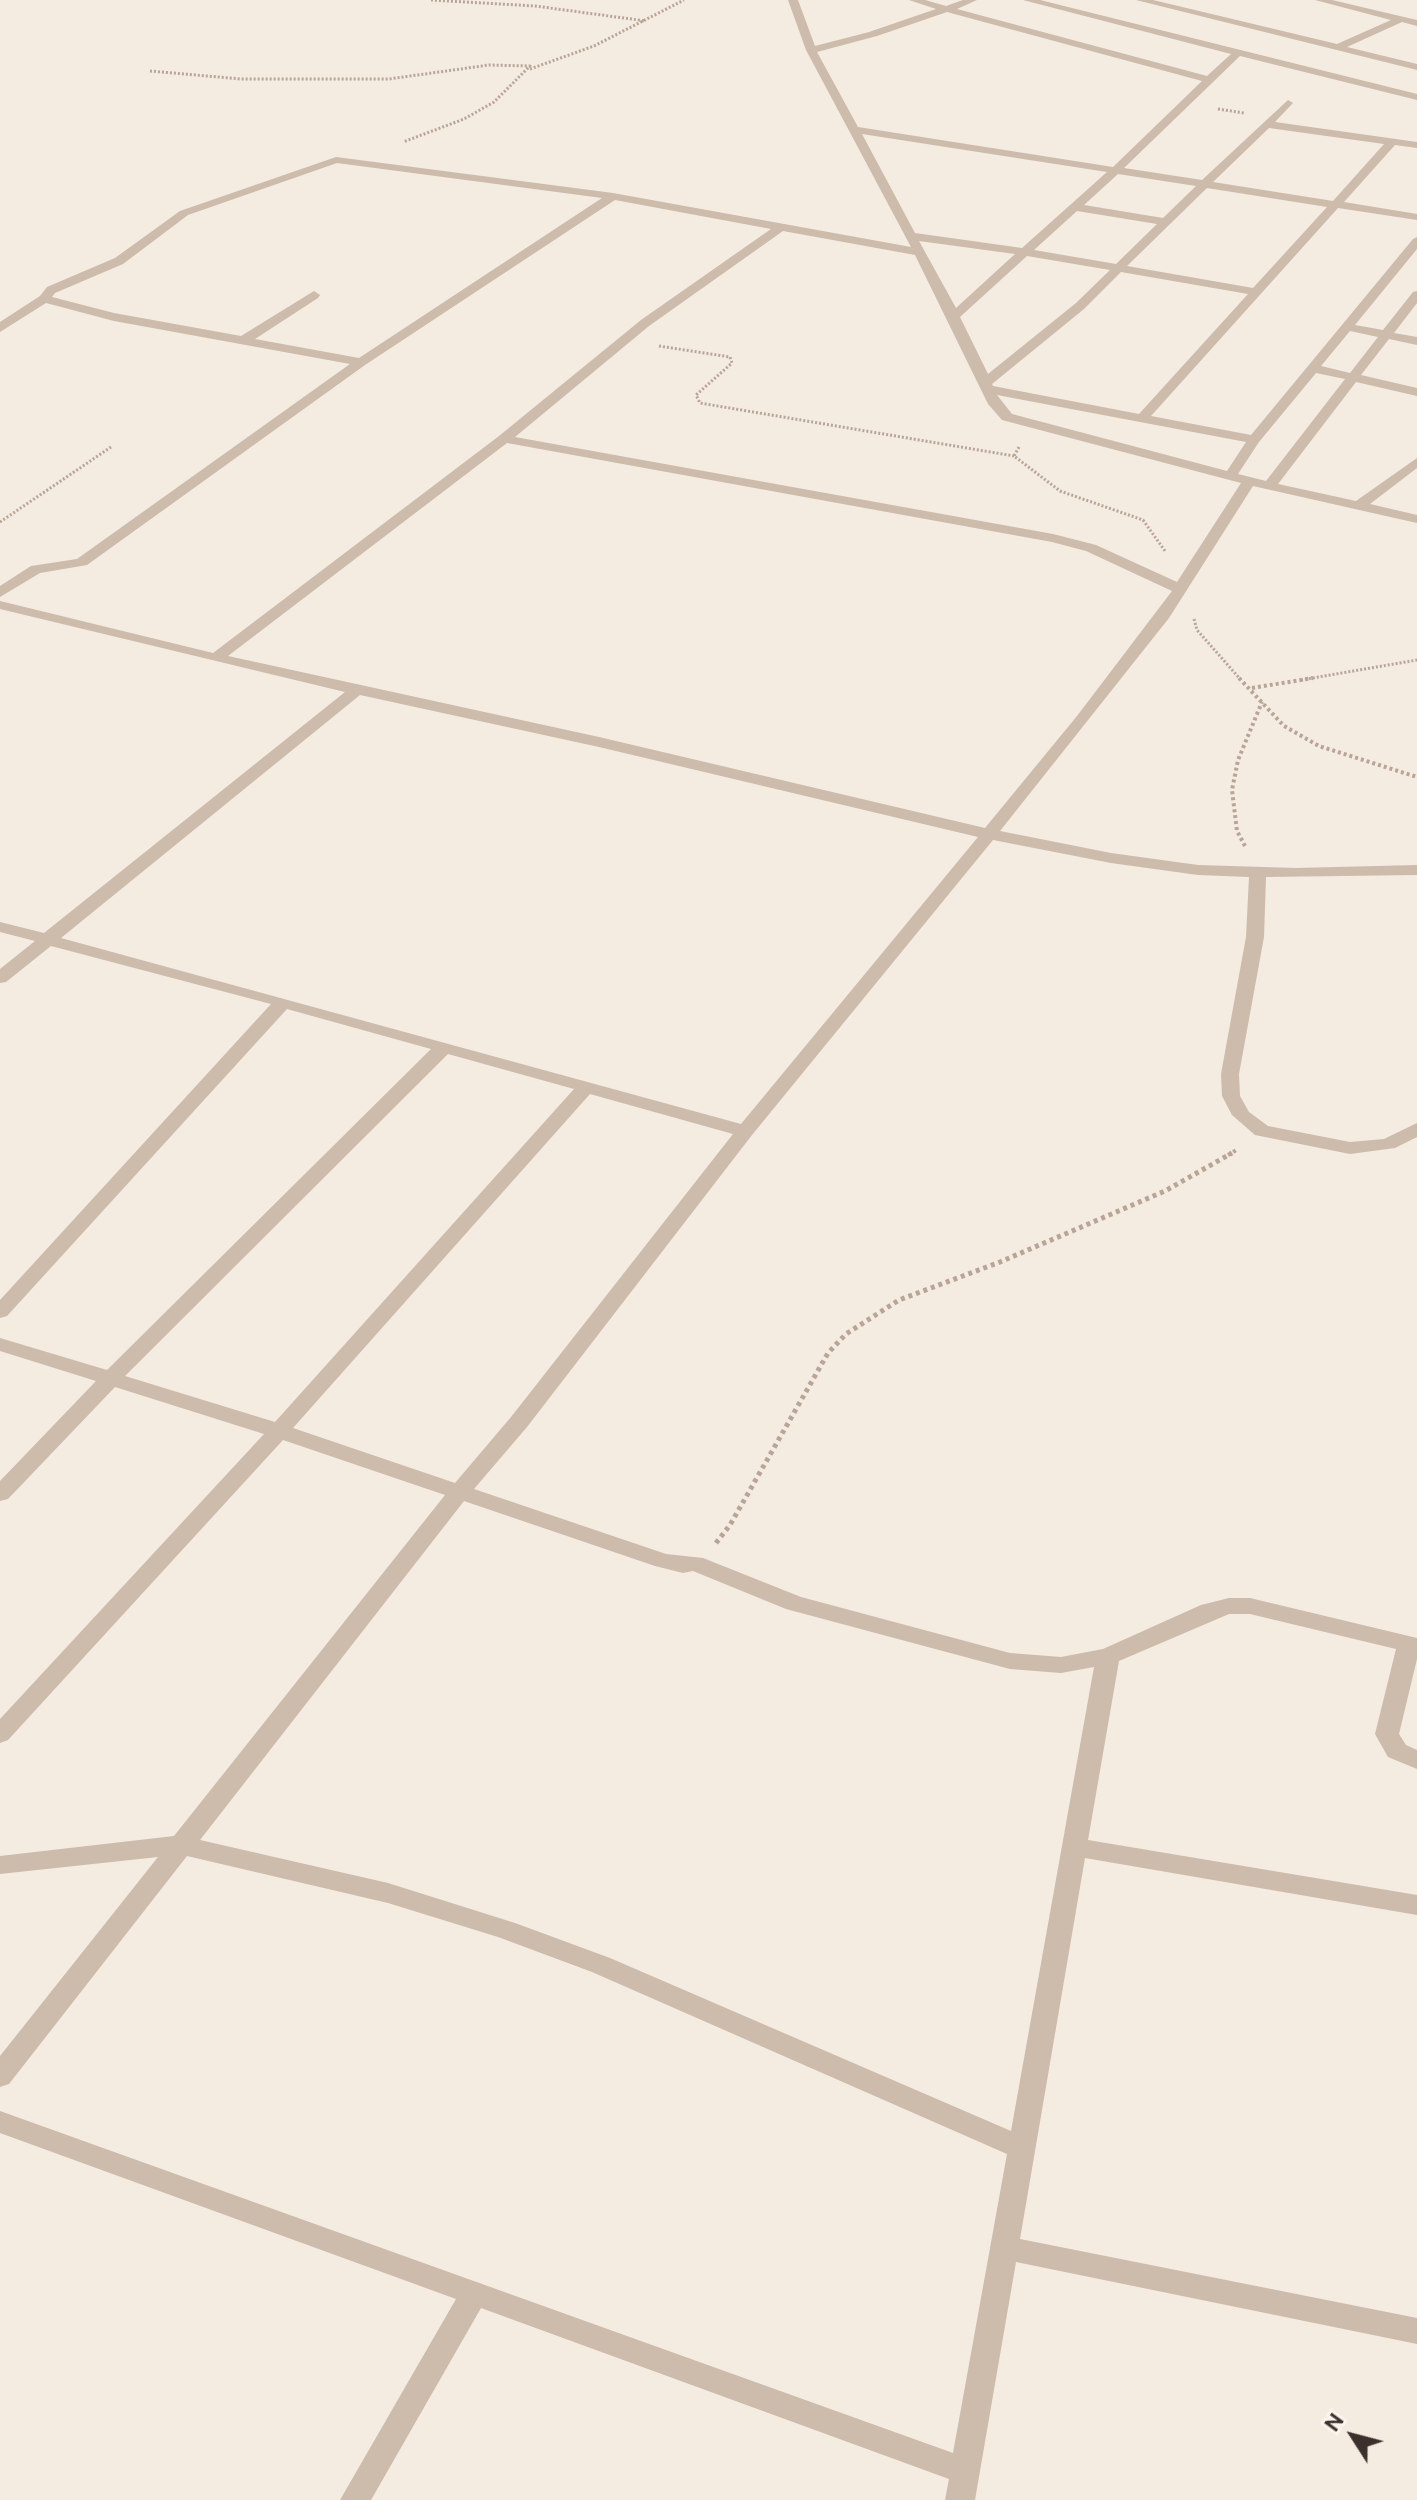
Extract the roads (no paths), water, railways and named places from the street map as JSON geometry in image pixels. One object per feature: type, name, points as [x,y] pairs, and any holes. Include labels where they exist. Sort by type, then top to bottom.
[{"type":"street","points":[[793,0],[811,50],[954,316],[995,404],[1007,417],[1269,486],[1417,519]]},
{"type":"street","points":[[914,0],[1210,80]]},
{"type":"street","points":[[811,50],[873,34],[972,0]]},
{"type":"street","points":[[1028,0],[1417,97]]},
{"type":"street","points":[[1141,0],[1417,67]]},
{"type":"street","points":[[1320,0],[1417,23]]},
{"type":"street","points":[[1337,48],[1401,19]]},
{"type":"street","points":[[954,316],[1117,169],[1237,53]]},
{"type":"street","points":[[986,386],[1080,306],[1288,103]]},
{"type":"street","points":[[1269,120],[1417,145]]},
{"type":"street","points":[[854,130],[1417,217]]},
{"type":"street","points":[[1142,418],[1392,142]]},
{"type":"street","points":[[0,328],[44,299],[51,290],[98,273],[119,261],[184,213],[336,160],[613,196],[917,252]]},
{"type":"street","points":[[0,593],[36,569],[82,562],[361,362],[613,196]]},
{"type":"street","points":[[1074,207],[1165,222]]},
{"type":"street","points":[[216,658],[504,439],[624,341],[781,227]]},
{"type":"street","points":[[909,236],[1024,252],[1256,292]]},
{"type":"street","points":[[1230,476],[1254,440],[1417,241]]},
{"type":"street","points":[[243,341],[314,295]]},
{"type":"street","points":[[1269,486],[1417,295]]},
{"type":"street","points":[[44,299],[114,317],[361,362]]},
{"type":"street","points":[[1347,327],[1417,341]]},
{"type":"street","points":[[1312,368],[1417,392]]},
{"type":"street","points":[[986,386],[1254,440]]},
{"type":"street","points":[[504,439],[1053,538],[1091,548],[1182,590]]},
{"type":"street","points":[[1360,505],[1417,462]]},
{"type":"street","points":[[0,2076],[459,1492],[519,1422],[745,1131],[1083,719],[1182,590],[1196,561],[1249,481]]},
{"type":"street","points":[[0,605],[216,658],[599,742],[988,834],[1125,860],[1198,870],[1417,870]]},
{"type":"street","points":[[0,978],[357,690]]},
{"type":"street","points":[[1258,872],[1255,937],[1230,1074],[1231,1096],[1241,1115],[1262,1131],[1350,1148],[1388,1144],[1417,1129]]},
{"type":"street","points":[[0,927],[283,1002],[745,1131]]},
{"type":"street","points":[[0,1312],[283,1002]]},
{"type":"street","points":[[0,1494],[110,1379],[444,1047]]},
{"type":"street","points":[[0,1734],[279,1431],[586,1087]]},
{"type":"street","points":[[0,1344],[279,1431],[663,1561],[683,1565],[695,1563],[794,1603],[1010,1661],[1061,1665],[1108,1656],[1209,1611],[1229,1606],[1250,1606],[1413,1645],[1387,1734],[1397,1751],[1417,1760]]},
{"type":"street","points":[[960,2500],[1108,1656]]},
{"type":"street","points":[[0,1865],[181,1845],[388,1893],[506,1930],[601,1965],[1021,2148]]},
{"type":"street","points":[[1074,1847],[1417,1905]]},
{"type":"street","points":[[0,2122],[965,2471]]},
{"type":"street","points":[[1004,2248],[1417,2331]]},
{"type":"street","points":[[355,2500],[474,2294]]}]
